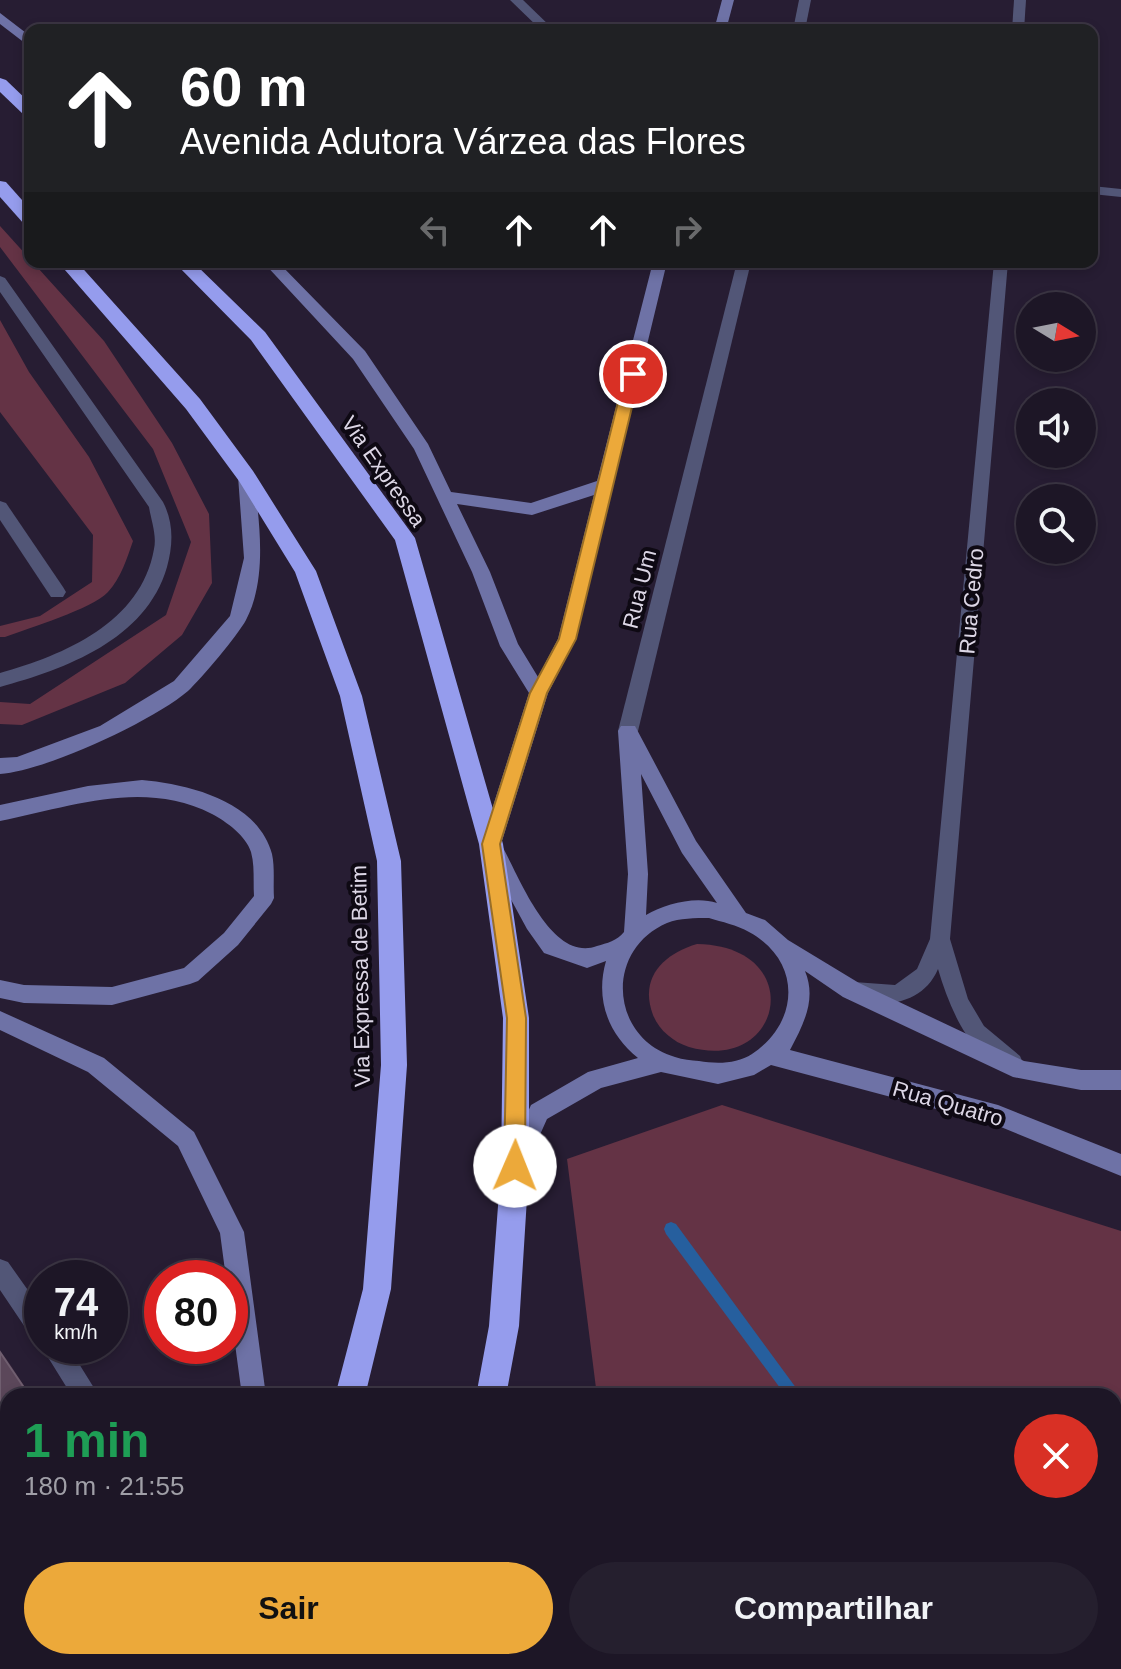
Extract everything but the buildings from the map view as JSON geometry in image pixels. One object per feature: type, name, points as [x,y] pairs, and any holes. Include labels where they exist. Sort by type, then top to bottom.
[{"type":"highway","points":[[0,83],[24,106]]},
{"type":"highway","points":[[0,186],[24,213]]},
{"type":"highway","name":"Via Expressa de Betim","points":[[72,268],[193,404],[246,476],[305,571],[351,696],[389,861],[394,1065],[377,1289],[352,1388]]},
{"type":"highway","name":"Via Expressa","points":[[189,268],[258,336],[405,538],[491,844],[516,1018],[515,1166],[504,1326],[492,1388]]},
{"type":"street","points":[[516,0],[542,24]]},
{"type":"street","points":[[722,24],[728,0]]},
{"type":"street","points":[[800,24],[805,0]]},
{"type":"street","points":[[1018,24],[1020,0]]},
{"type":"street","points":[[0,17],[24,38]]},
{"type":"street","points":[[1098,191],[1121,193]]},
{"type":"street","points":[[276,268],[359,355],[422,448],[481,572],[509,646],[539,693]]},
{"type":"street","points":[[659,268],[567,639],[539,693],[491,844],[534,923],[551,947],[587,959],[628,940],[657,918],[682,910],[709,909],[736,914],[770,933],[784,947],[851,990],[1021,1070],[1081,1080],[1121,1080]]},
{"type":"street","name":"Rua Um","points":[[628,940],[638,874],[628,731],[743,268]]},
{"type":"street","name":"Rua Cedro","points":[[851,990],[898,995],[925,975],[940,939],[1000,268]]},
{"type":"street","points":[[0,281],[157,506],[163,548],[147,593],[101,641],[41,669],[0,680]]},
{"type":"street","points":[[0,766],[18,765],[107,731],[181,686],[238,618],[253,558],[246,476]]},
{"type":"street","points":[[446,497],[532,509],[605,485]]},
{"type":"street","points":[[0,507],[57,592]]},
{"type":"street","points":[[628,731],[689,847],[736,914]]},
{"type":"street","points":[[0,813],[105,789],[153,786],[201,797],[237,819],[261,851],[264,898],[231,939],[190,975],[112,996],[24,994],[0,989]]},
{"type":"street","name":"Rua Cedro","points":[[940,939],[958,1001],[976,1033],[1021,1070]]},
{"type":"street","points":[[628,940],[613,970],[611,996],[620,1022],[636,1045],[662,1062],[689,1072],[719,1074],[747,1068],[771,1055],[788,1037],[799,1015],[801,991],[796,968],[784,947]]},
{"type":"street","points":[[0,1020],[96,1065],[186,1139],[232,1232],[253,1388]]},
{"type":"street","name":"Rua Quatro","points":[[771,1055],[998,1115],[1121,1165]]},
{"type":"street","points":[[515,1166],[539,1112],[596,1079],[662,1062]]},
{"type":"street","points":[[0,1270],[24,1305]]},
{"type":"street","points":[[65,1364],[82,1388]]},
{"type":"shaded area","points":[[0,226],[24,253],[24,268],[38,268],[104,341],[172,443],[209,514],[212,583],[182,635],[125,683],[22,725],[0,724],[0,702],[30,704],[166,615],[191,542],[153,449],[0,247]]},
{"type":"shaded area","points":[[0,320],[29,372],[89,457],[133,541],[117,581],[100,598],[75,611],[5,637],[0,637],[0,626],[40,616],[92,582],[93,535],[0,412]]},
{"type":"shaded area","points":[[697,944],[732,950],[756,965],[768,985],[770,1006],[763,1027],[746,1043],[721,1050],[689,1047],[667,1035],[653,1015],[649,990],[657,969],[674,954]]},
{"type":"shaded area","points":[[722,1105],[1121,1231],[1121,1388],[596,1388],[567,1159]]},
{"type":"waterway","points":[[671,1229],[789,1388]]},
{"type":"route","points":[[515,1166],[516,1018],[491,844],[539,693],[567,639],[633,374]]}]
